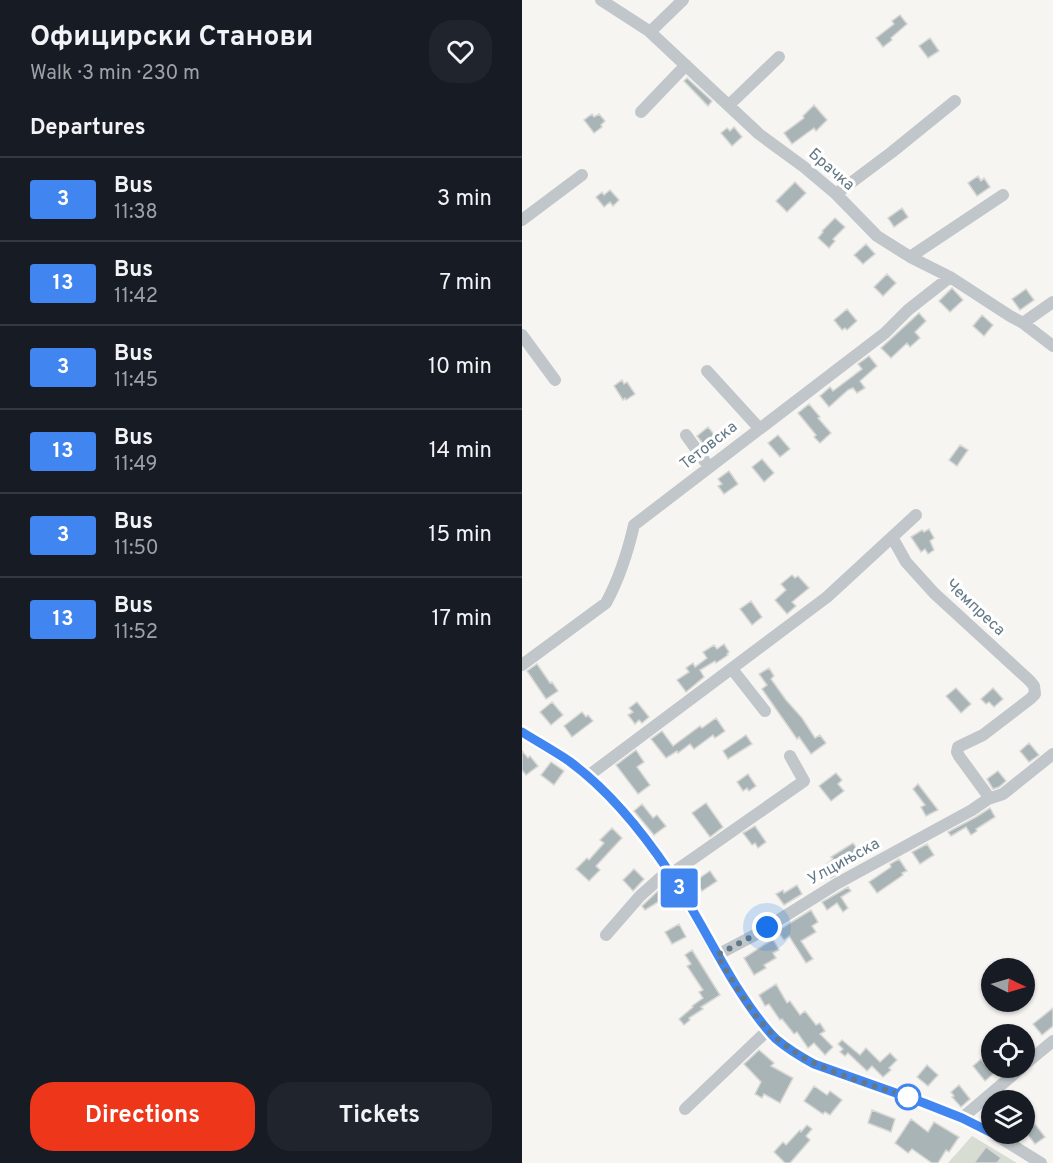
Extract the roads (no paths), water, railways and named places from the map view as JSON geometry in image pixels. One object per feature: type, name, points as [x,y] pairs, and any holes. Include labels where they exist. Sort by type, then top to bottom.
[{"type":"street","name":"Брачка","points":[[601,0],[650,32],[759,134],[836,194],[877,236],[910,258],[950,277],[1023,323],[1053,346]]},
{"type":"street","points":[[650,32],[684,0]]},
{"type":"street","points":[[729,105],[779,57]]},
{"type":"street","points":[[641,112],[686,65]]},
{"type":"street","points":[[836,194],[955,101]]},
{"type":"street","points":[[522,220],[582,175]]},
{"type":"street","points":[[910,258],[1003,195]]},
{"type":"street","name":"Тетовска","points":[[522,665],[606,603],[630,543],[634,525],[885,333],[908,310],[950,277]]},
{"type":"street","points":[[1023,323],[1053,302]]},
{"type":"street","points":[[522,335],[555,380]]},
{"type":"street","points":[[707,370],[759,428]]},
{"type":"street","points":[[686,435],[709,467]]},
{"type":"street","points":[[588,776],[827,597],[916,515]]},
{"type":"street","name":"Чемпреса","points":[[892,537],[906,561],[934,593],[1034,686],[1035,694],[1030,699],[983,735],[958,747],[959,756],[988,799]]},
{"type":"street","points":[[732,669],[765,711]]},
{"type":"street","points":[[522,733],[559,754],[588,776],[646,839],[669,872],[741,994],[777,1040],[814,1064],[924,1103],[981,1127]]},
{"type":"street","name":"Улцињска","points":[[717,955],[753,936],[838,883],[988,799],[1003,794],[1053,754]]},
{"type":"street","points":[[606,935],[640,896],[669,872],[804,781],[790,756]]},
{"type":"street","points":[[685,1109],[768,1030]]},
{"type":"street","points":[[1035,1057],[1053,1041]]},
{"type":"street","points":[[962,1118],[1010,1078]]},
{"type":"street","points":[[1011,1144],[1041,1163]]}]
